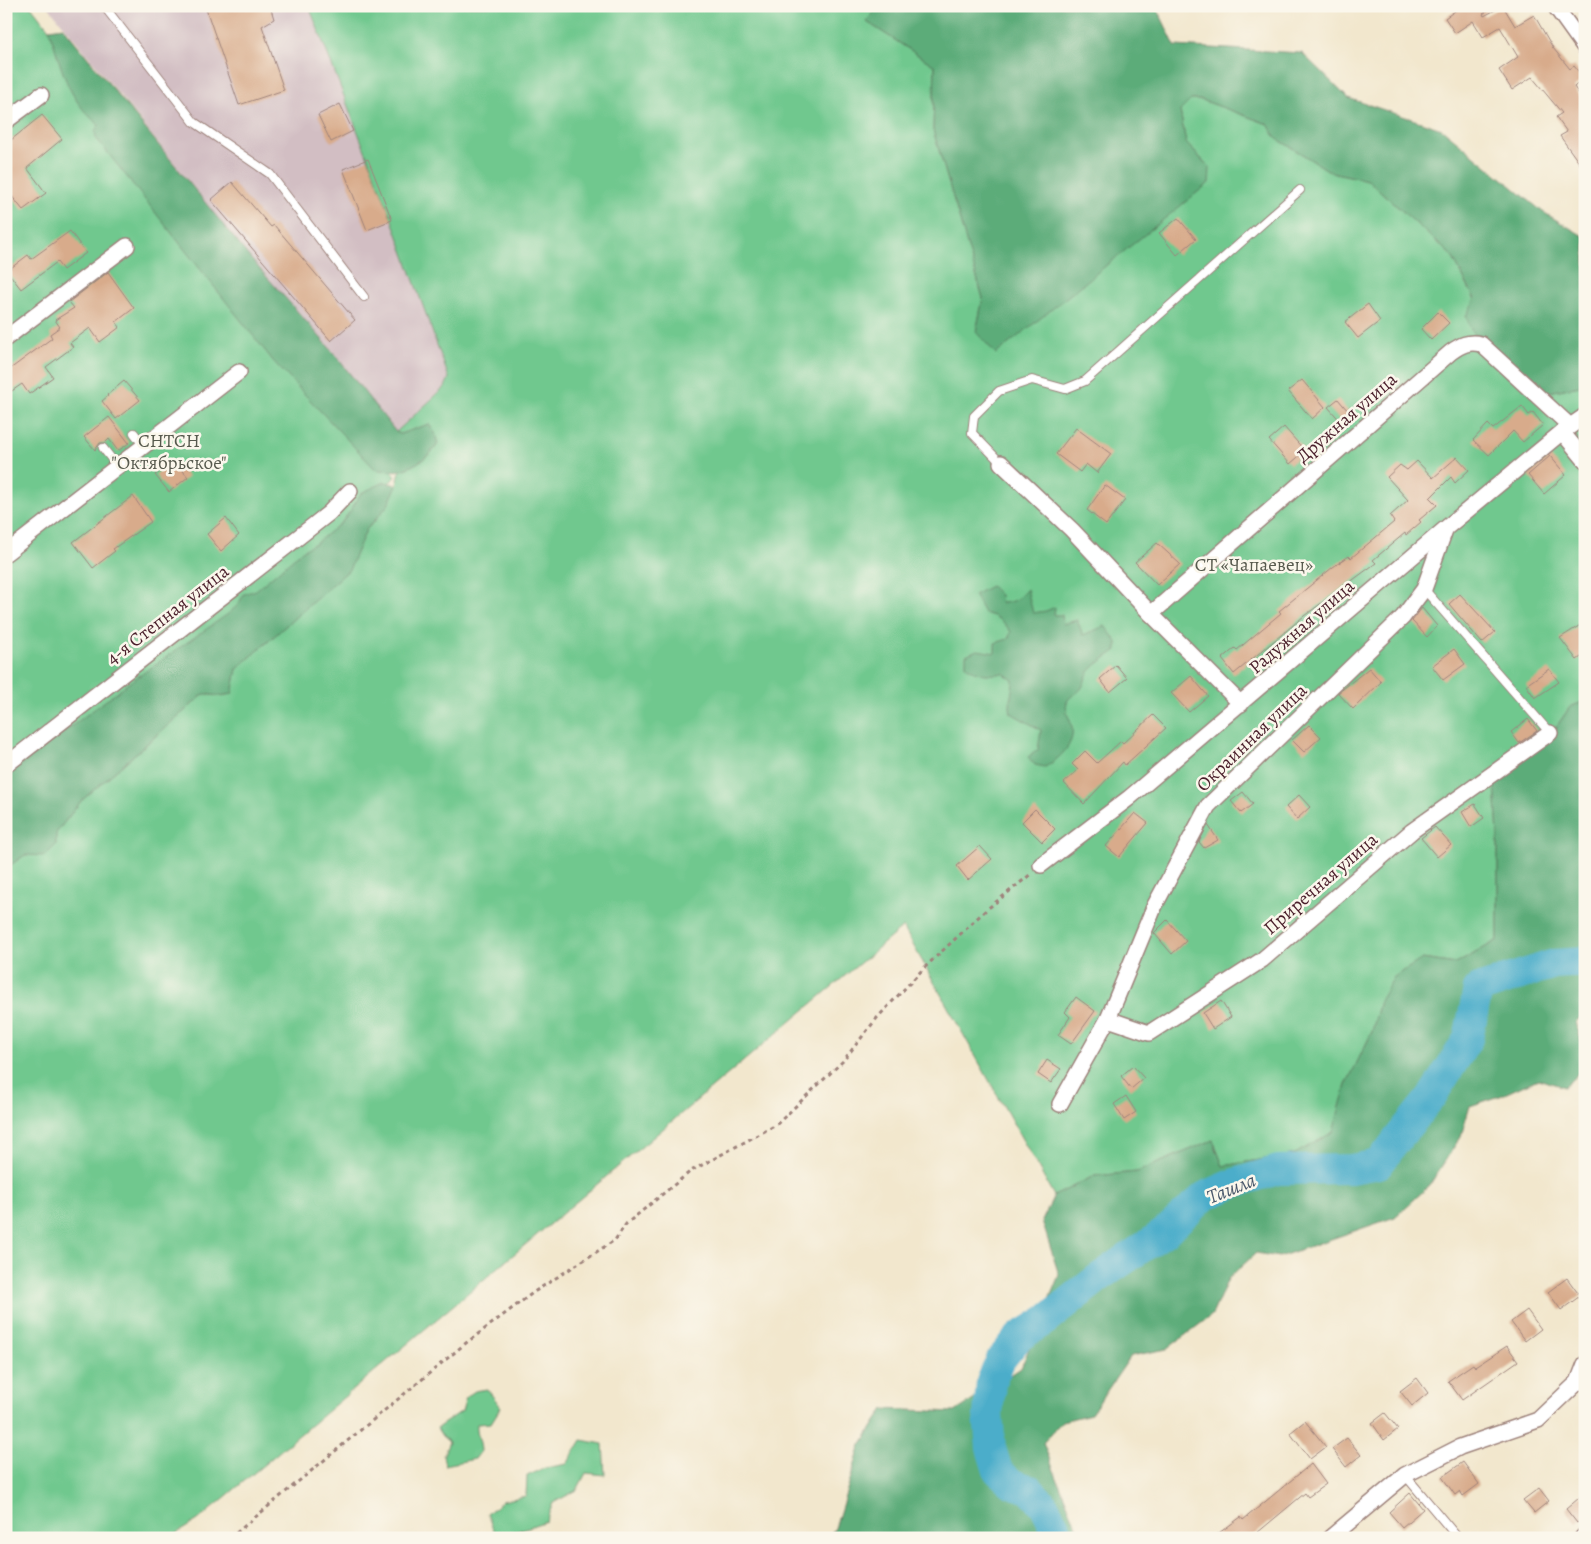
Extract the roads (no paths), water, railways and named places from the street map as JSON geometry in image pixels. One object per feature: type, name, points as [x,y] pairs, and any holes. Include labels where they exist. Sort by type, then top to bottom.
[{"type":"street","points":[[1555,6],[1583,44]]},
{"type":"street","points":[[6,121],[41,95]]},
{"type":"street","points":[[6,338],[127,246]]},
{"type":"street","name":"Дружная улица","points":[[1151,614],[1462,344],[1473,342],[1481,344],[1566,429],[1585,460]]},
{"type":"street","points":[[6,553],[239,372]]},
{"type":"street","name":"Радужная улица","points":[[1041,865],[1129,798],[1446,528],[1566,429],[1585,416]]},
{"type":"street","points":[[1000,463],[1072,530],[1151,614],[1240,704]]},
{"type":"street","name":"4-я Степная улица","points":[[6,765],[329,513],[350,491]]},
{"type":"street","name":"Окраинная улица","points":[[1060,1104],[1108,1018],[1155,905],[1208,806],[1403,617],[1424,589],[1446,528]]},
{"type":"street","name":"Приречная улица","points":[[1108,1018],[1148,1033],[1262,960],[1412,831],[1550,733]]},
{"type":"street","points":[[1330,1538],[1405,1475],[1460,1447],[1538,1420],[1578,1382],[1585,1364]]},
{"type":"street","points":[[1582,1538],[1585,1535]]},
{"type":"lane","points":[[104,6],[194,122],[270,174],[364,297]]},
{"type":"lane","points":[[1000,463],[972,433],[974,416],[999,391],[1032,380],[1065,389],[1085,381],[1300,190]]},
{"type":"lane","points":[[134,433],[144,446]]},
{"type":"lane","points":[[103,448],[117,466]]},
{"type":"lane","points":[[1424,589],[1550,733]]},
{"type":"lane","points":[[1405,1475],[1458,1538]]},
{"type":"waterway","name":"Ташла","points":[[1057,1538],[1057,1531],[1044,1505],[1029,1489],[1013,1484],[998,1471],[991,1448],[988,1415],[991,1382],[1001,1359],[1019,1337],[1046,1320],[1097,1279],[1165,1232],[1205,1196],[1235,1183],[1278,1170],[1351,1169],[1379,1164],[1432,1096],[1468,1039],[1478,989],[1554,964],[1585,962]]},
{"type":"park label","name":"СНТСН \"Октябрьское\"","points":[[169,451]]},
{"type":"park label","name":"СТ «Чапаевец»","points":[[1254,564]]}]
